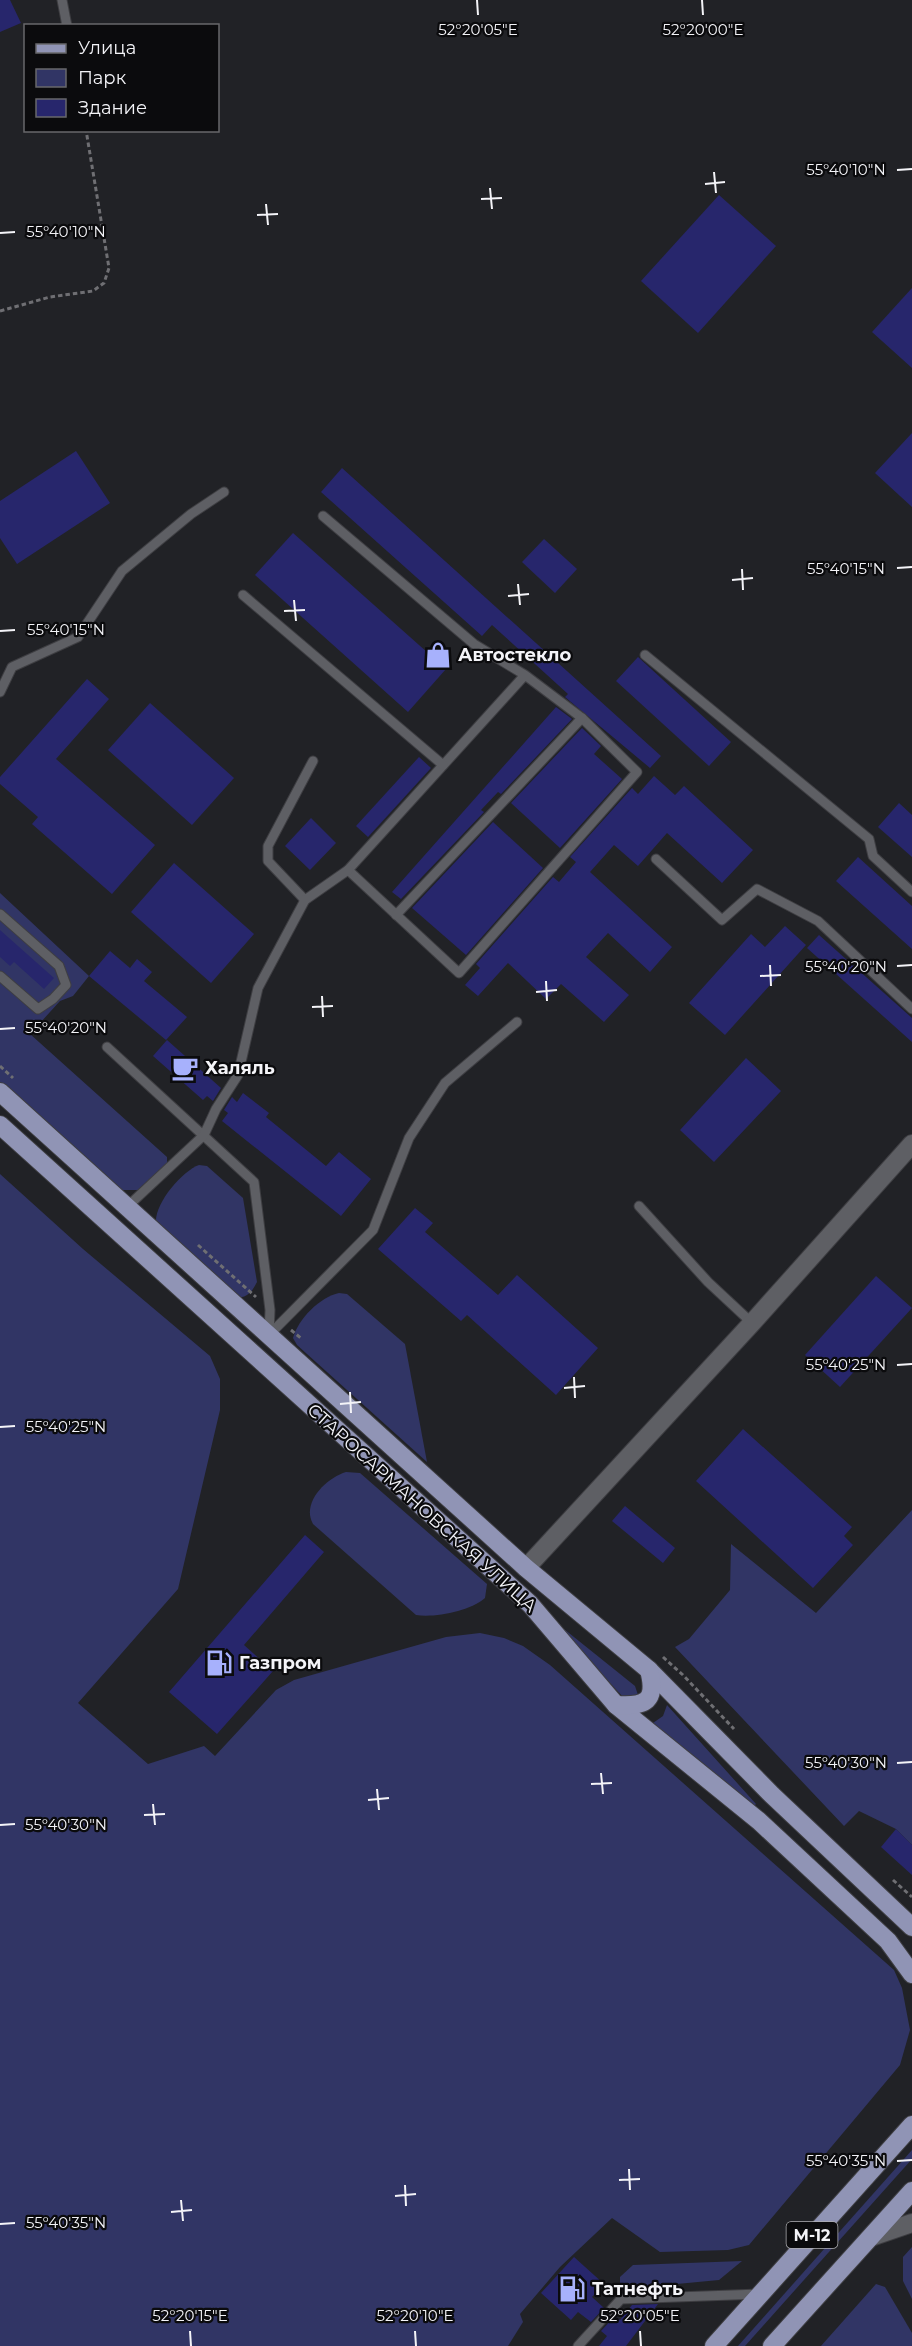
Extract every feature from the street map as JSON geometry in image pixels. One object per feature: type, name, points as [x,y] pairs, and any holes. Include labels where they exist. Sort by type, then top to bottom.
[{"type":"main road","name":"СТАРОСАРМАНОВСКАЯ УЛИЦА","points":[[0,1092],[526,1568],[649,1670],[772,1795],[911,1924]]},
{"type":"main road","name":"СТАРОСАРМАНОВСКАЯ УЛИЦА","points":[[0,1125],[530,1604],[616,1705],[759,1821],[888,1941],[912,1974]]},
{"type":"main road","points":[[616,1705],[641,1705],[648,1701],[653,1686],[649,1670]]},
{"type":"main road","points":[[886,2153],[912,2112]]},
{"type":"main road","name":"М-12","points":[[714,2346],[912,2125]]},
{"type":"main road","name":"М-12","points":[[772,2346],[912,2191]]},
{"type":"street","points":[[526,1568],[752,1323],[912,1144]]},
{"type":"street","points":[[871,2237],[912,2223]]},
{"type":"lane","points":[[62,0],[67,24]]},
{"type":"lane","points":[[0,692],[12,667],[78,637],[122,571],[191,514],[224,492]]},
{"type":"lane","points":[[323,516],[474,644],[525,675],[582,718],[637,772],[459,973],[348,870]]},
{"type":"lane","points":[[243,594],[443,765]]},
{"type":"lane","points":[[645,655],[868,839],[873,856],[912,892]]},
{"type":"lane","points":[[128,1206],[204,1135],[216,1109],[238,1075],[258,988],[305,900],[348,870],[525,675]]},
{"type":"lane","points":[[396,915],[582,718]]},
{"type":"lane","points":[[305,900],[268,861],[268,846],[313,761]]},
{"type":"lane","points":[[656,859],[722,920],[758,889],[818,921],[912,1008]]},
{"type":"lane","points":[[0,914],[59,966],[66,985],[53,999],[38,1009],[0,976]]},
{"type":"lane","points":[[269,1335],[373,1230],[409,1138],[445,1083],[517,1022]]},
{"type":"lane","points":[[107,1047],[254,1182],[270,1310],[269,1335]]},
{"type":"lane","points":[[639,1206],[708,1282],[752,1323]]},
{"type":"lane","points":[[578,2346],[621,2299],[759,2294]]},
{"type":"path","points":[[0,311],[50,297],[93,291],[104,284],[109,268],[86,132]]},
{"type":"path","points":[[892,1880],[912,1898]]},
{"type":"green space","points":[[0,893],[89,976],[73,996],[60,1001],[30,1034],[167,1157],[167,1163],[140,1190],[116,1190],[0,1083]]},
{"type":"green space","points":[[199,1165],[207,1166],[243,1198],[257,1282],[245,1296],[233,1298],[156,1223],[159,1207],[170,1189],[192,1168]]},
{"type":"green space","points":[[0,1174],[83,1249],[210,1356],[220,1379],[220,1410],[178,1589],[78,1703],[148,1764],[204,1746],[215,1756],[276,1690],[294,1680],[446,1637],[480,1633],[504,1638],[523,1646],[550,1665],[894,1970],[902,1988],[910,2030],[900,2065],[749,2245],[728,2250],[660,2252],[612,2218],[560,2267],[520,2314],[523,2322],[508,2346],[0,2346]]},
{"type":"green space","points":[[339,1293],[347,1294],[405,1344],[427,1462],[297,1345],[293,1338],[305,1316],[317,1304]]},
{"type":"green space","points":[[346,1472],[360,1473],[487,1584],[485,1598],[471,1607],[452,1612],[416,1615],[313,1524],[310,1508],[318,1492],[338,1475]]},
{"type":"green space","points":[[912,1510],[912,1845],[896,1829],[859,1811],[844,1826],[675,1647],[689,1639],[730,1590],[731,1544],[816,1613]]},
{"type":"green space","points":[[544,1613],[635,1686],[638,1695],[625,1699]]},
{"type":"green space","points":[[667,1705],[756,1804],[753,1807],[656,1731],[653,1723],[663,1716]]},
{"type":"green space","points":[[912,2150],[912,2159],[745,2346],[738,2346]]},
{"type":"green space","points":[[912,2247],[912,2299],[903,2281],[903,2257]]},
{"type":"green space","points":[[742,2261],[719,2280],[624,2289],[620,2287],[620,2277],[633,2265]]},
{"type":"green space","points":[[876,2284],[885,2287],[912,2333],[912,2346],[821,2346]]},
{"type":"building","points":[[0,0],[10,0],[21,23],[0,32]]},
{"type":"building","points":[[719,195],[776,246],[698,333],[641,281]]},
{"type":"building","points":[[912,288],[912,368],[872,332]]},
{"type":"building","points":[[912,433],[912,507],[875,473]]},
{"type":"building","points":[[76,451],[110,503],[17,564],[0,538],[0,501]]},
{"type":"building","points":[[342,468],[661,756],[650,768],[565,697],[568,694],[492,625],[482,636],[321,492]]},
{"type":"building","points":[[293,533],[446,669],[408,712],[255,575]]},
{"type":"building","points":[[544,539],[577,569],[555,593],[522,562]]},
{"type":"building","points":[[638,657],[731,742],[709,766],[616,681]]},
{"type":"building","points":[[87,679],[109,699],[56,759],[155,845],[112,894],[32,824],[38,817],[0,784],[0,777]]},
{"type":"building","points":[[150,703],[234,778],[192,825],[108,750]]},
{"type":"building","points":[[556,707],[572,719],[501,794],[498,792],[481,810],[484,812],[401,899],[392,892]]},
{"type":"building","points":[[582,728],[601,746],[594,754],[622,779],[560,848],[511,803]]},
{"type":"building","points":[[419,757],[431,768],[368,837],[356,826]]},
{"type":"building","points":[[654,776],[675,795],[684,786],[753,850],[722,883],[667,833],[638,866],[614,845],[590,872],[672,947],[650,972],[608,933],[586,957],[629,995],[604,1022],[561,984],[546,999],[508,963],[478,996],[465,985],[480,968],[476,964],[553,877],[559,882],[576,862],[570,857],[632,788],[638,794]]},
{"type":"building","points":[[899,803],[912,815],[912,857],[878,827]]},
{"type":"building","points":[[311,818],[336,843],[310,870],[285,846]]},
{"type":"building","points":[[493,822],[543,868],[466,955],[412,908]]},
{"type":"building","points":[[858,857],[912,906],[912,949],[836,881]]},
{"type":"building","points":[[174,863],[254,934],[211,983],[131,912]]},
{"type":"building","points":[[785,926],[806,945],[725,1035],[689,1003],[751,934],[765,947]]},
{"type":"building","points":[[0,930],[54,978],[44,989],[14,962],[10,966],[0,957]]},
{"type":"building","points":[[819,935],[912,1018],[912,1042],[807,948]]},
{"type":"building","points":[[110,951],[130,968],[137,959],[152,972],[144,981],[187,1017],[166,1040],[89,976]]},
{"type":"building","points":[[167,1040],[221,1088],[213,1101],[207,1096],[203,1100],[153,1056]]},
{"type":"building","points":[[746,1058],[781,1091],[714,1162],[680,1130]]},
{"type":"building","points":[[243,1093],[269,1113],[266,1117],[326,1166],[339,1152],[371,1179],[341,1216],[222,1121],[228,1113],[224,1110],[232,1097],[237,1102]]},
{"type":"building","points":[[415,1208],[433,1223],[425,1232],[498,1295],[517,1275],[598,1348],[556,1395],[467,1315],[461,1321],[378,1249]]},
{"type":"building","points":[[876,1276],[912,1308],[840,1387],[805,1355]]},
{"type":"building","points":[[743,1429],[852,1527],[844,1536],[853,1545],[813,1588],[696,1481]]},
{"type":"building","points":[[625,1506],[675,1548],[663,1563],[612,1521]]},
{"type":"building","points":[[305,1535],[324,1552],[244,1645],[273,1671],[217,1734],[169,1692]]},
{"type":"building","points":[[896,1829],[912,1845],[912,1875],[881,1847]]},
{"type":"building","points":[[574,2257],[604,2284],[592,2297],[604,2308],[591,2322],[578,2312],[571,2320],[541,2293]]},
{"type":"building","points":[[658,2304],[626,2346],[599,2346],[607,2336],[601,2331],[615,2316],[620,2320],[632,2305]]},
{"type":"place","name":"Автостекло","points":[[438,655]]},
{"type":"place","name":"Халяль","points":[[185,1068]]},
{"type":"place","name":"Газпром","points":[[219,1663]]},
{"type":"place","name":"Татнефть","points":[[572,2289]]}]
